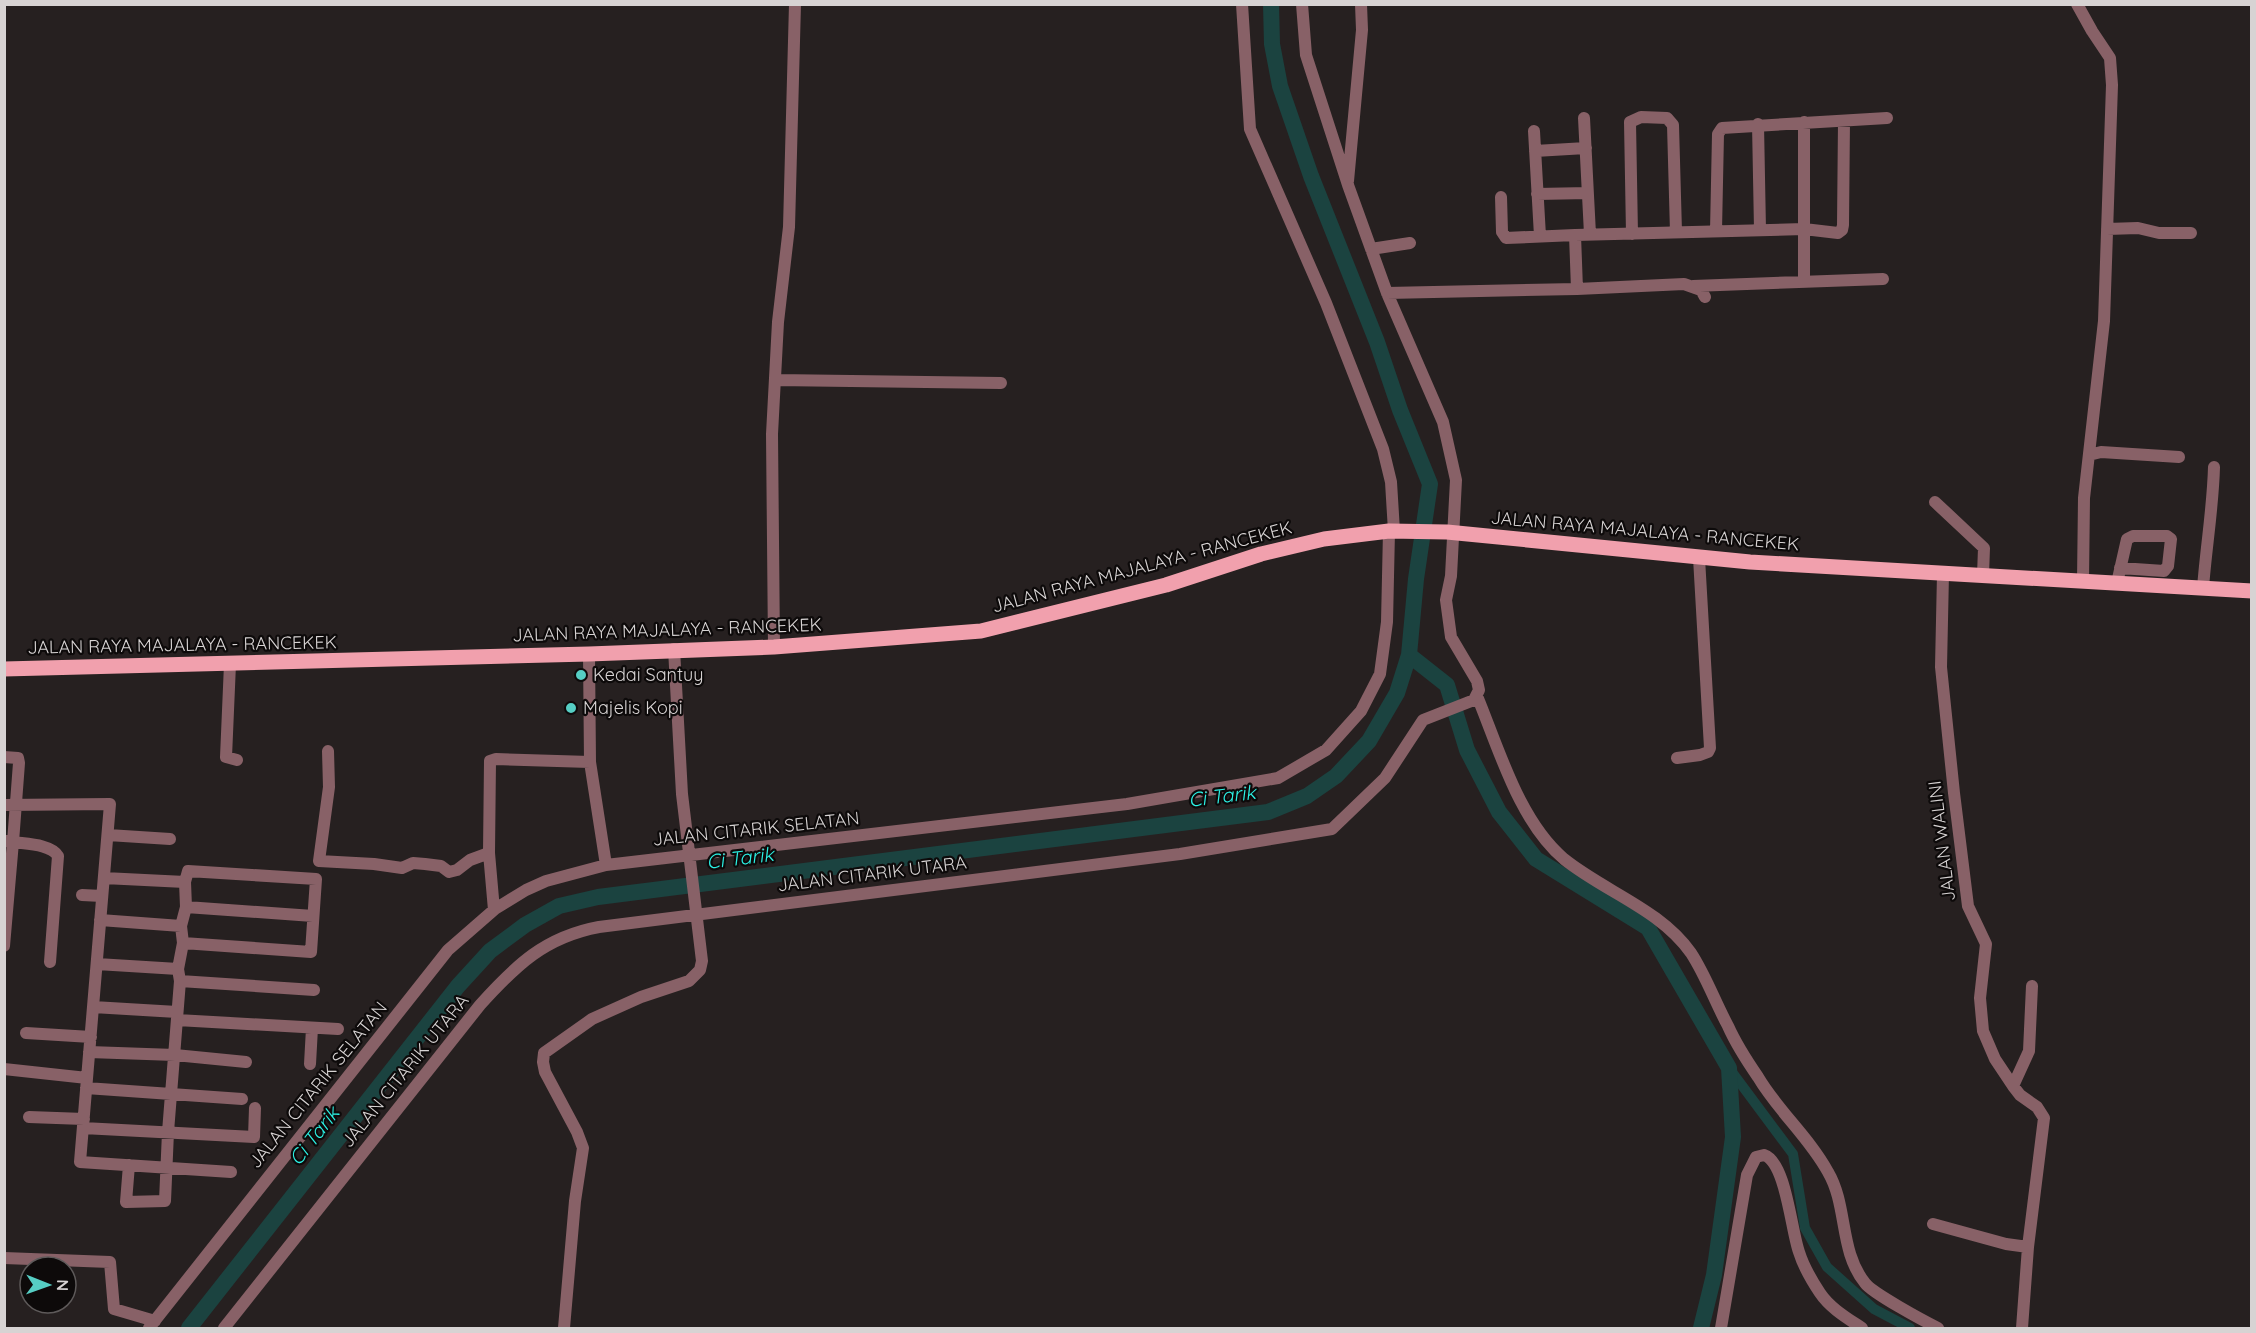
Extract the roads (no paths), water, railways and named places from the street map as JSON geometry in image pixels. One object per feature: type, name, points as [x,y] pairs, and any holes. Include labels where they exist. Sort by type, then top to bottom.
[{"type":"main road","name":"JALAN RAYA MAJALAYA - RANCEKEK","points":[[4,669],[774,647],[981,631],[1166,585],[1261,554],[1324,539],[1397,531],[1450,532],[1699,558],[1943,574],[2083,581],[2119,575],[2203,588],[2252,591]]},
{"type":"street","points":[[774,647],[772,434],[778,322],[789,226],[795,4]]},
{"type":"street","name":"JALAN CITARIK SELATAN","points":[[152,1325],[448,950],[494,910],[546,881],[606,865],[1127,804],[1278,778],[1326,750],[1361,711],[1380,674],[1387,622],[1397,531],[1391,482],[1383,449],[1326,303],[1250,129],[1242,4]]},
{"type":"street","points":[[1302,4],[1306,55],[1348,185],[1388,293],[1443,422],[1456,480],[1450,532],[1451,576],[1446,600],[1451,637],[1477,681],[1479,690],[1475,698],[1515,789],[1534,825],[1562,857],[1666,925],[1690,952],[1704,975],[1728,1028],[1759,1080],[1812,1146],[1830,1174],[1850,1257],[1865,1285],[1938,1329]]},
{"type":"street","points":[[1348,185],[1362,30],[1361,4]]},
{"type":"street","points":[[2078,4],[2091,31],[2110,58],[2112,90],[2104,321],[2082,524],[2083,581]]},
{"type":"street","points":[[1632,234],[1630,122],[1641,117],[1667,118],[1673,125],[1676,231]]},
{"type":"street","points":[[1584,118],[1590,234]]},
{"type":"street","points":[[1716,231],[1718,134],[1725,126],[1887,118]]},
{"type":"street","points":[[1501,197],[1502,232],[1506,238],[1676,231],[1804,229],[1835,233],[1842,230],[1844,121]]},
{"type":"street","points":[[1803,122],[1804,282]]},
{"type":"street","points":[[1758,124],[1760,230]]},
{"type":"street","points":[[1534,131],[1540,236]]},
{"type":"street","points":[[1534,151],[1586,148]]},
{"type":"street","points":[[1537,194],[1588,194]]},
{"type":"street","points":[[2107,229],[2138,228],[2159,233],[2191,232]]},
{"type":"street","points":[[1575,235],[1577,289]]},
{"type":"street","points":[[1371,249],[1410,243]]},
{"type":"street","points":[[1693,286],[1883,279]]},
{"type":"street","points":[[1388,293],[1684,284],[1701,290],[1705,297]]},
{"type":"street","points":[[776,380],[1001,382]]},
{"type":"street","points":[[2089,455],[2101,452],[2179,457]]},
{"type":"street","points":[[2203,588],[2213,498],[2214,466]]},
{"type":"street","points":[[1935,502],[1984,548],[1983,575]]},
{"type":"street","points":[[2167,536],[2170,540],[2168,566],[2164,571],[2119,575],[2125,542],[2129,537],[2167,536]]},
{"type":"street","points":[[1677,758],[1700,755],[1708,752],[1710,748],[1699,558]]},
{"type":"street","name":"JALAN WALINI","points":[[1943,574],[1941,668],[1968,906],[1986,944],[1980,998],[1983,1031],[1995,1059],[2013,1086],[2020,1095],[2037,1107],[2044,1118],[2028,1247],[2022,1329]]},
{"type":"street","points":[[564,1329],[575,1201],[583,1148],[577,1131],[545,1072],[544,1053],[592,1019],[641,997],[689,981],[700,970],[702,961],[678,741],[674,650]]},
{"type":"street","points":[[589,654],[590,762],[606,865]]},
{"type":"street","points":[[230,664],[226,756],[228,759],[237,760]]},
{"type":"street","name":"JALAN CITARIK UTARA","points":[[224,1329],[480,1005],[505,977],[533,953],[550,943],[574,932],[696,912],[1180,854],[1332,829],[1384,778],[1423,720],[1475,698]]},
{"type":"street","points":[[328,751],[329,788],[319,861],[402,868],[417,863],[441,866],[449,872],[457,870],[470,860],[489,853]]},
{"type":"street","points":[[4,757],[18,758],[19,763],[9,841],[4,946]]},
{"type":"street","points":[[494,910],[489,853],[490,761],[496,759],[590,762]]},
{"type":"street","points":[[4,805],[110,804],[80,1162],[231,1172]]},
{"type":"street","points":[[108,835],[170,839]]},
{"type":"street","points":[[9,841],[49,849],[55,851],[58,856],[50,962]]},
{"type":"street","points":[[129,1165],[126,1202],[165,1201],[168,1132],[183,943],[181,926],[186,907],[185,882],[188,871],[316,879],[311,952],[183,943]]},
{"type":"street","points":[[104,878],[185,882]]},
{"type":"street","points":[[82,895],[102,896]]},
{"type":"street","points":[[186,907],[313,916]]},
{"type":"street","points":[[100,920],[181,926]]},
{"type":"street","points":[[97,964],[314,990]]},
{"type":"street","points":[[2013,1086],[2029,1051],[2032,986]]},
{"type":"street","points":[[93,1007],[338,1029]]},
{"type":"street","points":[[310,1064],[312,1028]]},
{"type":"street","points":[[26,1033],[91,1037]]},
{"type":"street","points":[[89,1053],[175,1055],[246,1062]]},
{"type":"street","points":[[4,1069],[172,1094],[242,1099]]},
{"type":"street","points":[[29,1117],[168,1132],[254,1137],[255,1108]]},
{"type":"street","points":[[1721,1329],[1747,1175],[1756,1156],[1764,1155],[1773,1160],[1781,1178],[1799,1254],[1820,1293],[1833,1308],[1862,1329]]},
{"type":"street","points":[[1933,1224],[2006,1244],[2028,1247]]},
{"type":"street","points":[[4,1258],[110,1262],[114,1309],[152,1325]]},
{"type":"waterway","name":"Ci Tarik","points":[[189,1328],[458,986],[490,951],[525,925],[559,906],[598,897],[1268,812],[1307,796],[1336,776],[1369,741],[1397,693],[1409,655],[1416,579],[1430,484],[1311,176],[1280,86],[1272,44],[1271,4]]},
{"type":"waterway","points":[[1409,655],[1447,685],[1467,750],[1499,812],[1536,859],[1648,928],[1729,1068],[1733,1137],[1714,1275],[1701,1328]]},
{"type":"waterway","points":[[1729,1068],[1793,1154],[1805,1228],[1827,1267],[1874,1309],[1910,1328]]},
{"type":"place","name":"Kedai Santuy","points":[[581,675]]},
{"type":"place","name":"Majelis Kopi","points":[[571,708]]}]
